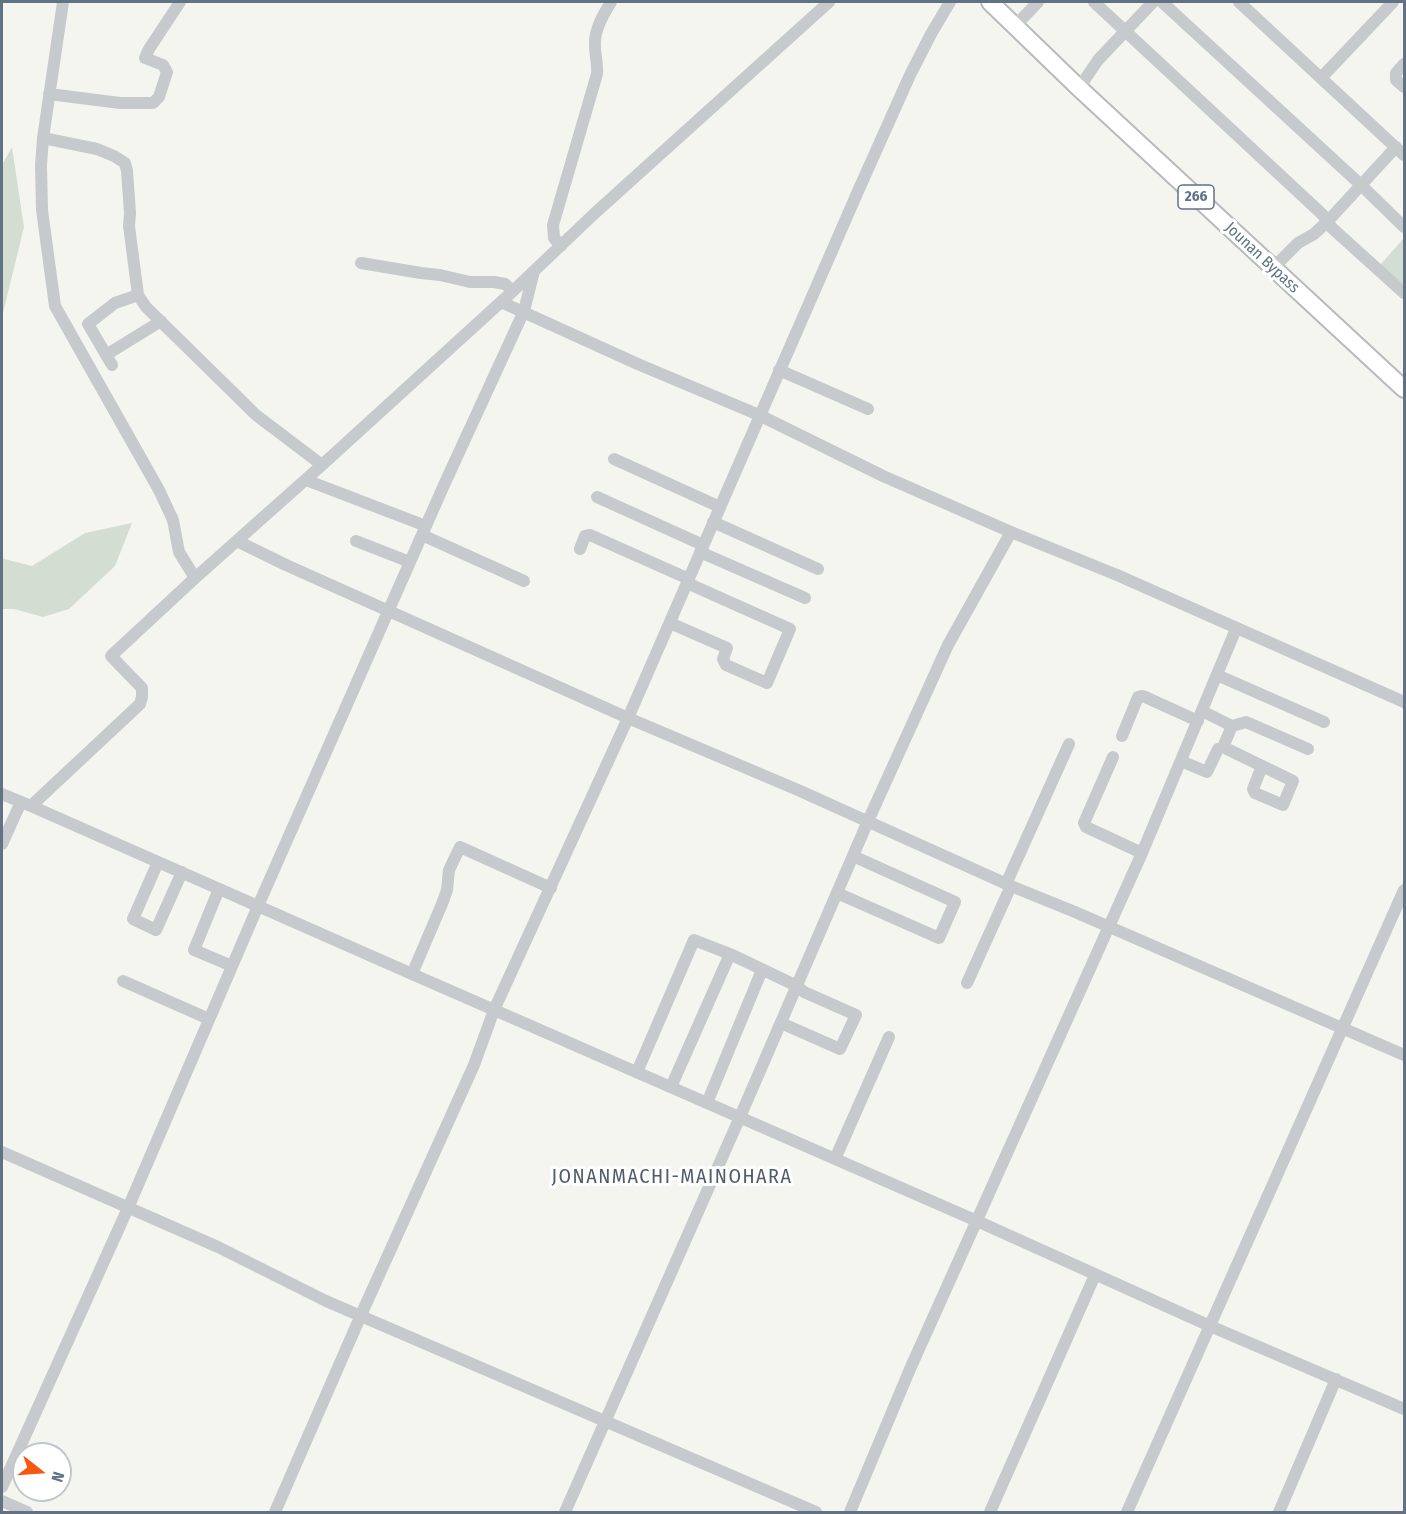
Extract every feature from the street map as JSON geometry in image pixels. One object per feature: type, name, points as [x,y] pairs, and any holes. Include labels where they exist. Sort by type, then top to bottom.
[{"type":"highway","name":"Jounan Bypass","points":[[990,2],[1078,88],[1273,268],[1402,382]]},
{"type":"street","points":[[63,2],[41,165],[42,210],[55,306],[159,490],[173,520],[179,552],[195,578]]},
{"type":"street","points":[[49,94],[120,103],[153,103],[159,97],[167,72],[163,65],[145,58],[180,2]]},
{"type":"street","points":[[561,246],[554,238],[553,225],[597,74],[595,44],[598,27],[611,2]]},
{"type":"street","points":[[2,844],[26,804],[140,704],[142,688],[111,656],[829,2]]},
{"type":"street","points":[[275,1512],[474,1065],[494,1010],[628,718],[910,75],[950,2]]},
{"type":"street","points":[[1015,26],[1038,2]]},
{"type":"street","points":[[1094,2],[1328,221],[1332,228],[1353,248],[1404,293]]},
{"type":"street","points":[[1078,88],[1098,60],[1153,2]]},
{"type":"street","points":[[1162,2],[1404,227]]},
{"type":"street","points":[[1239,2],[1400,151],[1361,185],[1314,234],[1298,243],[1273,268]]},
{"type":"street","points":[[1321,78],[1393,2]]},
{"type":"street","points":[[1404,64],[1396,73],[1396,80],[1404,87]]},
{"type":"street","points":[[43,138],[97,149],[125,163],[130,213],[129,226],[138,295],[146,307],[256,415],[322,465]]},
{"type":"street","points":[[361,263],[440,274],[470,282],[505,284],[513,291]]},
{"type":"street","points":[[2,1487],[128,1208],[410,562],[524,312],[534,271]]},
{"type":"street","points":[[138,295],[115,303],[88,324],[109,360],[161,321]]},
{"type":"street","points":[[501,302],[759,416],[883,476],[1117,575],[1404,702]]},
{"type":"street","points":[[779,370],[868,409]]},
{"type":"street","points":[[614,459],[720,507]]},
{"type":"street","points":[[306,480],[424,531],[524,581]]},
{"type":"street","points":[[597,496],[805,598]]},
{"type":"street","points":[[713,522],[818,569]]},
{"type":"street","points":[[565,1512],[868,821],[948,645],[1011,532]]},
{"type":"street","points":[[580,549],[585,536],[590,535],[790,630],[767,683],[726,665],[723,659],[728,648],[670,623]]},
{"type":"street","points":[[237,541],[628,718],[1404,1055]]},
{"type":"street","points":[[356,541],[410,562]]},
{"type":"street","points":[[850,1512],[910,1369],[1142,853],[1236,629]]},
{"type":"street","points":[[1217,675],[1324,722]]},
{"type":"street","points":[[1122,736],[1138,697],[1143,696],[1232,726],[1246,722],[1308,749]]},
{"type":"street","points":[[1232,726],[1223,747],[1262,766]]},
{"type":"street","points":[[967,983],[1069,744]]},
{"type":"street","points":[[1181,761],[1207,772],[1218,750]]},
{"type":"street","points":[[1113,757],[1084,823],[1086,827],[1142,853]]},
{"type":"street","points":[[2,794],[1404,1410]]},
{"type":"street","points":[[412,974],[442,904],[447,890],[449,870],[460,847],[551,888]]},
{"type":"street","points":[[837,893],[939,938],[955,902],[853,856]]},
{"type":"street","points":[[158,862],[133,919],[156,930],[182,872]]},
{"type":"street","points":[[219,889],[194,950],[232,966]]},
{"type":"street","points":[[1127,1512],[1404,890]]},
{"type":"street","points":[[637,1072],[694,940],[730,954],[797,986],[804,992],[856,1015],[840,1049],[781,1023]]},
{"type":"street","points":[[671,1087],[730,954]]},
{"type":"street","points":[[707,1103],[762,970]]},
{"type":"street","points":[[123,981],[210,1019]]},
{"type":"street","points":[[835,1159],[889,1038]]},
{"type":"street","points":[[2,1152],[218,1247],[326,1301],[816,1512]]},
{"type":"street","points":[[990,1512],[1095,1275]]},
{"type":"street","points":[[1279,1512],[1336,1379]]},
{"type":"street","points":[[2,1501],[27,1512]]},
{"type":"shaded area","points":[[12,147],[24,227],[2,317],[2,165]]},
{"type":"shaded area","points":[[1404,238],[1404,285],[1380,265]]},
{"type":"shaded area","points":[[132,523],[115,566],[69,609],[43,617],[14,609],[2,609],[2,556],[4,559],[32,566],[85,533]]},
{"type":"district","name":"JONANMACHI-MAINOHARA","points":[[672,1177]]}]
